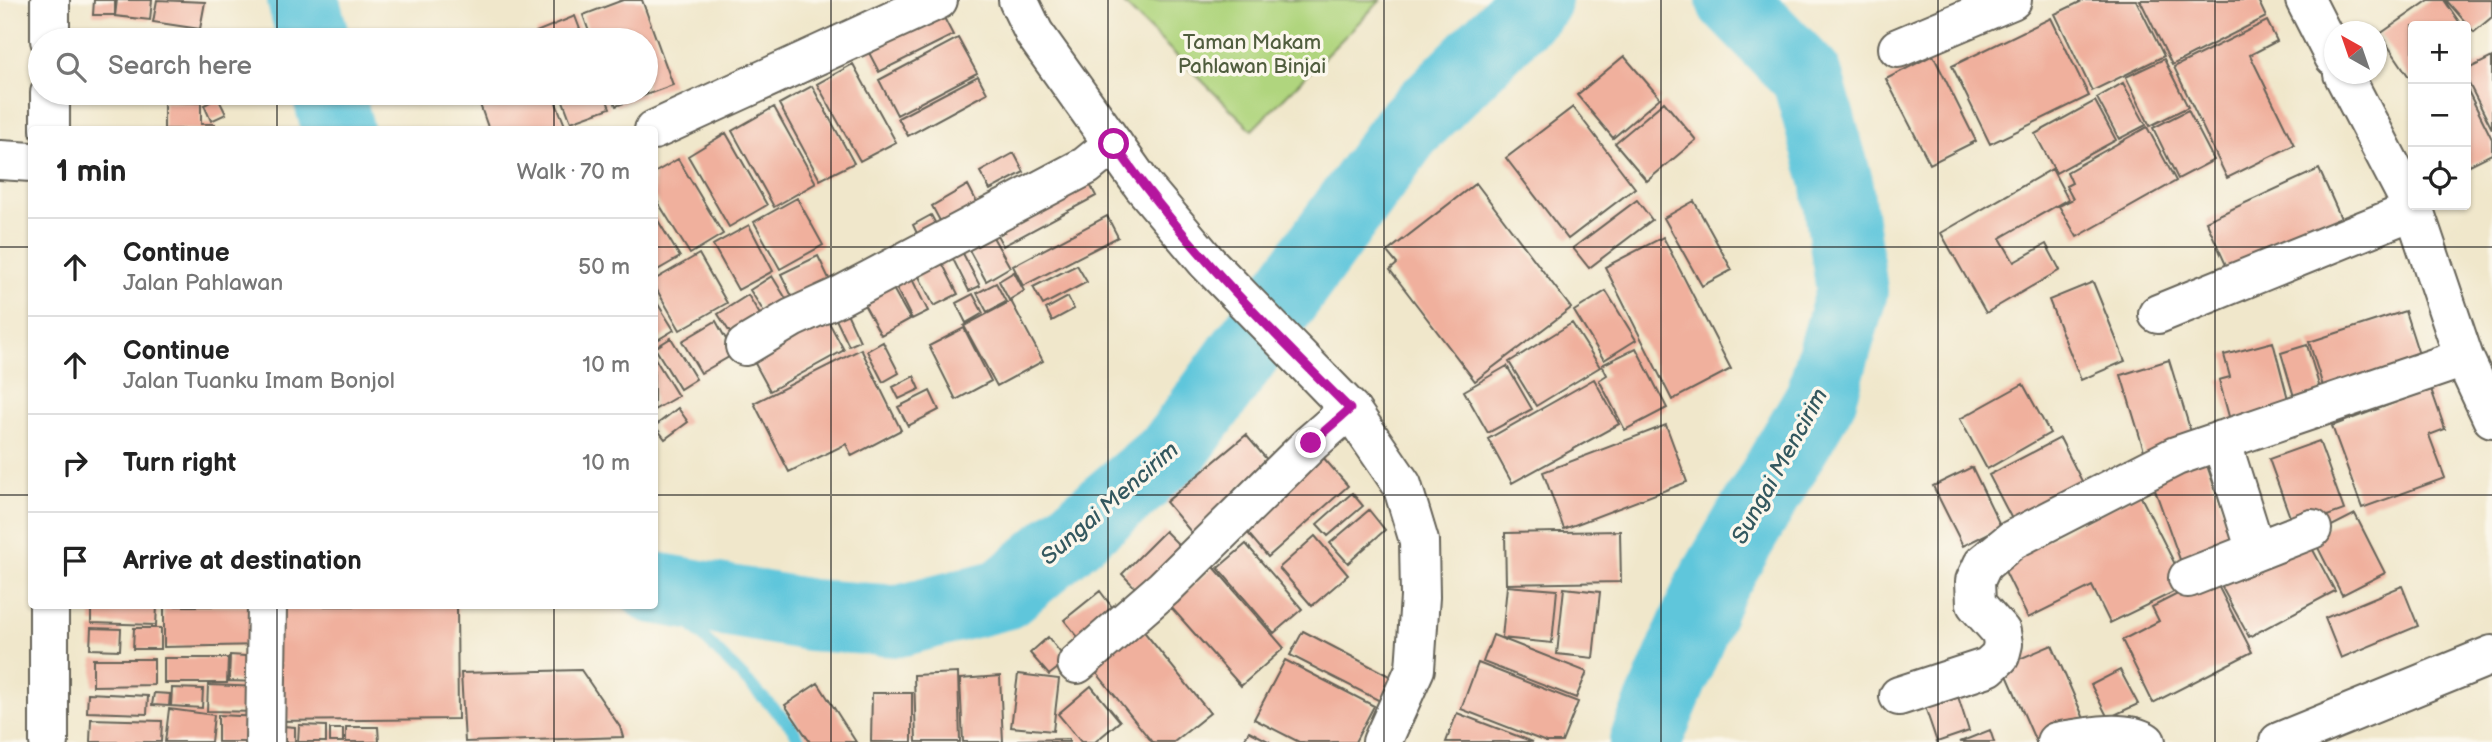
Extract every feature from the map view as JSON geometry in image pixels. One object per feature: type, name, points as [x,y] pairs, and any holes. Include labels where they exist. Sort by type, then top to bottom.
[{"type":"street","points":[[50,0],[50,28]]},
{"type":"street","points":[[658,128],[938,0]]},
{"type":"street","points":[[1018,0],[1034,33],[1143,186],[1207,262],[1350,409],[1402,485],[1419,541],[1420,597],[1415,669],[1382,742]]},
{"type":"street","points":[[1898,48],[2012,0]]},
{"type":"street","points":[[2305,0],[2324,37]]},
{"type":"street","points":[[2348,84],[2408,199]]},
{"type":"street","points":[[50,105],[50,126]]},
{"type":"street","points":[[745,345],[1086,166],[1114,144]]},
{"type":"street","points":[[0,160],[28,162]]},
{"type":"street","points":[[2158,314],[2414,210],[2464,358],[2492,418]]},
{"type":"street","points":[[1899,696],[1988,667],[2000,656],[2003,644],[2001,632],[1976,604],[1975,581],[1983,564],[2012,540],[2176,456],[2464,358]]},
{"type":"street","points":[[1077,664],[1164,588],[1311,443],[1350,409]]},
{"type":"street","points":[[2221,440],[2256,551]]},
{"type":"street","points":[[2188,578],[2312,530]]},
{"type":"street","points":[[49,609],[49,742]]},
{"type":"street","points":[[265,742],[267,609]]},
{"type":"street","points":[[2279,742],[2492,656]]},
{"type":"street","points":[[2056,742],[2120,736],[2138,737],[2146,742]]},
{"type":"green space","name":"Taman Makam Pahlawan Binjai","points":[[1120,0],[1381,0],[1252,130]]},
{"type":"building","points":[[94,0],[115,0],[115,15],[93,15]]},
{"type":"building","points":[[117,0],[152,0],[150,20],[115,16]]},
{"type":"building","points":[[157,0],[205,2],[200,28],[153,22]]},
{"type":"building","points":[[623,0],[642,0],[652,28],[588,28],[583,15]]},
{"type":"building","points":[[2084,0],[2136,0],[2164,56],[2092,91],[2055,14]]},
{"type":"building","points":[[2140,0],[2258,0],[2266,17],[2172,65]]},
{"type":"building","points":[[2429,0],[2444,0],[2459,21],[2408,21],[2408,76],[2387,44],[2387,29]]},
{"type":"building","points":[[2446,0],[2492,0],[2492,17],[2474,32],[2471,21],[2464,21]]},
{"type":"building","points":[[940,10],[953,35],[879,72],[866,47]]},
{"type":"building","points":[[575,16],[580,28],[546,28]]},
{"type":"building","points":[[2051,18],[2089,96],[1990,144],[1952,66]]},
{"type":"building","points":[[2267,21],[2277,41],[2250,55],[2294,145],[2227,178],[2174,67]]},
{"type":"building","points":[[958,38],[977,73],[897,115],[879,80]]},
{"type":"building","points":[[658,44],[673,85],[658,91]]},
{"type":"building","points":[[1933,55],[1976,141],[1930,164],[1886,79]]},
{"type":"building","points":[[1624,56],[1660,98],[1613,138],[1577,95]]},
{"type":"building","points":[[2492,57],[2492,129],[2471,88],[2471,68]]},
{"type":"building","points":[[2164,59],[2188,107],[2150,126],[2126,77]]},
{"type":"building","points":[[853,64],[896,142],[860,161],[817,84]]},
{"type":"building","points":[[978,76],[987,93],[908,136],[898,118]]},
{"type":"building","points":[[2123,83],[2146,125],[2119,139],[2097,98]]},
{"type":"building","points":[[812,86],[854,163],[820,180],[779,104]]},
{"type":"building","points":[[2471,97],[2492,139],[2492,154],[2471,164]]},
{"type":"building","points":[[2095,101],[2116,140],[2056,173],[2035,134]]},
{"type":"building","points":[[1664,102],[1696,140],[1647,181],[1615,143]]},
{"type":"building","points":[[164,105],[201,105],[201,124],[215,124],[215,126],[164,126]]},
{"type":"building","points":[[204,105],[222,105],[226,114],[211,121]]},
{"type":"building","points":[[480,105],[557,105],[565,126],[488,126]]},
{"type":"building","points":[[565,105],[609,105],[610,108],[571,122]]},
{"type":"building","points":[[774,107],[816,183],[774,207],[732,131]]},
{"type":"building","points":[[1573,107],[1635,188],[1568,239],[1506,158]]},
{"type":"building","points":[[2188,110],[2214,160],[2178,179],[2153,128]]},
{"type":"building","points":[[2147,127],[2176,181],[2077,237],[2059,206],[2073,199],[2066,186],[2072,183],[2067,172]]},
{"type":"building","points":[[726,133],[767,205],[729,227],[688,156]]},
{"type":"building","points":[[1014,153],[1024,172],[990,190],[980,172]]},
{"type":"building","points":[[678,159],[723,234],[690,254],[658,202],[658,171]]},
{"type":"building","points":[[2052,169],[2068,199],[2000,238],[2014,262],[2046,244],[2060,270],[1986,313],[1941,233]]},
{"type":"building","points":[[2319,169],[2344,225],[2231,276],[2206,221]]},
{"type":"building","points":[[1084,173],[1096,196],[1003,246],[990,222]]},
{"type":"building","points":[[1476,183],[1571,308],[1475,381],[1390,270],[1397,264],[1387,252]]},
{"type":"building","points":[[968,185],[983,214],[947,234],[932,206]]},
{"type":"building","points":[[797,198],[823,245],[780,269],[754,222]]},
{"type":"building","points":[[1637,200],[1652,220],[1589,268],[1573,248]]},
{"type":"building","points":[[1694,201],[1732,270],[1702,286],[1664,218]]},
{"type":"building","points":[[931,215],[942,235],[923,246],[913,225]]},
{"type":"building","points":[[1107,216],[1118,237],[1023,286],[1013,266]]},
{"type":"building","points":[[658,221],[680,257],[658,270]]},
{"type":"building","points":[[985,223],[1010,267],[986,281],[962,237]]},
{"type":"building","points":[[749,225],[773,271],[738,290],[713,245]]},
{"type":"building","points":[[1663,237],[1731,369],[1672,400],[1605,267]]},
{"type":"building","points":[[956,240],[980,286],[969,291],[946,245]]},
{"type":"building","points":[[935,249],[958,294],[934,306],[911,261]]},
{"type":"building","points":[[699,254],[727,303],[680,330],[658,292],[658,278]]},
{"type":"building","points":[[818,256],[835,291],[798,309],[781,274]]},
{"type":"building","points":[[905,265],[928,311],[912,319],[889,274]]},
{"type":"building","points":[[1077,265],[1087,282],[1043,305],[1033,287]]},
{"type":"building","points":[[1014,272],[1024,291],[1009,300],[999,281]]},
{"type":"building","points":[[772,276],[793,310],[771,323],[750,290]]},
{"type":"building","points":[[886,276],[910,319],[881,335],[857,292]]},
{"type":"building","points":[[2093,282],[2125,361],[2081,380],[2049,300]]},
{"type":"building","points":[[996,283],[1006,302],[987,312],[977,293]]},
{"type":"building","points":[[1606,291],[1636,340],[1604,360],[1574,311]]},
{"type":"building","points":[[973,294],[983,313],[966,323],[956,303]]},
{"type":"building","points":[[748,295],[767,326],[738,345],[718,314]]},
{"type":"building","points":[[1068,297],[1074,309],[1052,321],[1046,309]]},
{"type":"building","points":[[841,300],[860,341],[849,346],[829,305]]},
{"type":"building","points":[[1011,301],[1043,361],[997,386],[964,326]]},
{"type":"building","points":[[658,304],[674,330],[658,340]]},
{"type":"building","points":[[820,306],[844,350],[770,391],[746,347]]},
{"type":"building","points":[[2405,311],[2423,367],[2327,399],[2309,342]]},
{"type":"building","points":[[716,321],[734,354],[701,373],[682,341]]},
{"type":"building","points":[[1572,323],[1600,367],[1536,406],[1509,362]]},
{"type":"building","points":[[964,328],[991,381],[956,400],[929,346]]},
{"type":"building","points":[[671,338],[696,379],[680,389],[658,353],[658,346]]},
{"type":"building","points":[[883,342],[899,373],[883,382],[867,351]]},
{"type":"building","points":[[2273,342],[2292,414],[2233,431],[2219,380],[2230,377],[2224,355]]},
{"type":"building","points":[[2307,345],[2321,392],[2295,400],[2281,353]]},
{"type":"building","points":[[1636,348],[1667,408],[1625,430],[1599,380],[1607,375],[1602,365]]},
{"type":"building","points":[[861,349],[901,430],[852,456],[846,444],[789,472],[754,403]]},
{"type":"building","points":[[2169,360],[2194,442],[2146,457],[2121,375]]},
{"type":"building","points":[[658,364],[678,396],[658,408]]},
{"type":"building","points":[[1507,366],[1532,409],[1488,433],[1464,391]]},
{"type":"building","points":[[914,376],[920,389],[899,399],[893,387]]},
{"type":"building","points":[[1594,379],[1619,424],[1512,483],[1488,439]]},
{"type":"building","points":[[2023,384],[2050,433],[1987,469],[1960,419]]},
{"type":"building","points":[[2431,389],[2445,429],[2429,435],[2445,478],[2362,508],[2332,426]]},
{"type":"building","points":[[930,391],[939,410],[908,426],[898,407]]},
{"type":"building","points":[[678,408],[688,422],[665,439],[658,430],[658,424]]},
{"type":"building","points":[[1666,425],[1687,482],[1564,529],[1543,472]]},
{"type":"building","points":[[1246,435],[1269,462],[1236,489],[1243,498],[1196,538],[1166,502]]},
{"type":"building","points":[[2060,438],[2086,489],[2015,525],[1989,475]]},
{"type":"building","points":[[2319,441],[2344,510],[2294,528],[2269,459]]},
{"type":"building","points":[[2203,454],[2236,549],[2183,568],[2149,473]]},
{"type":"building","points":[[1322,456],[1348,486],[1268,557],[1242,526]]},
{"type":"building","points":[[1972,467],[2001,527],[1963,546],[1933,486]]},
{"type":"building","points":[[1352,493],[1363,506],[1328,536],[1317,524]]},
{"type":"building","points":[[2139,493],[2186,586],[2110,623],[2092,586],[2028,618],[2001,563]]},
{"type":"building","points":[[1369,510],[1385,530],[1348,563],[1330,543]]},
{"type":"building","points":[[2355,514],[2385,573],[2342,595],[2312,536]]},
{"type":"building","points":[[1165,531],[1189,555],[1145,598],[1122,574]]},
{"type":"building","points":[[1620,531],[1621,582],[1506,584],[1505,533]]},
{"type":"building","points":[[2305,535],[2335,591],[2249,637],[2219,582]]},
{"type":"building","points":[[1315,536],[1348,575],[1312,606],[1279,568]]},
{"type":"building","points":[[1246,544],[1302,609],[1274,633],[1218,568]]},
{"type":"building","points":[[1214,567],[1284,648],[1241,686],[1170,606]]},
{"type":"building","points":[[2213,576],[2252,652],[2153,703],[2122,640],[2159,621],[2152,607]]},
{"type":"building","points":[[1507,586],[1557,590],[1552,643],[1502,638]]},
{"type":"building","points":[[2402,586],[2418,626],[2341,658],[2325,618]]},
{"type":"building","points":[[1564,588],[1600,592],[1593,658],[1557,654]]},
{"type":"building","points":[[1100,591],[1121,619],[1086,647],[1064,620]]},
{"type":"building","points":[[91,609],[157,609],[156,625],[91,623]]},
{"type":"building","points":[[164,609],[262,609],[262,645],[164,647]]},
{"type":"building","points":[[272,609],[457,609],[458,719],[272,721]]},
{"type":"building","points":[[1137,623],[1210,713],[1174,742],[1152,742],[1088,662]]},
{"type":"building","points":[[91,628],[121,629],[120,650],[90,649]]},
{"type":"building","points":[[134,628],[161,628],[161,649],[133,649]]},
{"type":"building","points":[[1303,631],[1393,678],[1380,701],[1290,655]]},
{"type":"building","points":[[1493,635],[1587,672],[1576,698],[1483,662]]},
{"type":"building","points":[[1048,637],[1067,661],[1049,675],[1030,653]]},
{"type":"building","points":[[2052,645],[2085,721],[2036,742],[2003,666]]},
{"type":"building","points":[[230,655],[261,657],[260,682],[229,681]]},
{"type":"building","points":[[164,658],[228,658],[227,683],[164,683]]},
{"type":"building","points":[[93,659],[154,659],[154,685],[93,686]]},
{"type":"building","points":[[1285,660],[1374,706],[1355,742],[1299,742],[1254,719]]},
{"type":"building","points":[[1478,663],[1578,702],[1562,742],[1546,742],[1461,709]]},
{"type":"building","points":[[581,670],[620,727],[623,737],[465,742],[461,673]]},
{"type":"building","points":[[2120,670],[2138,704],[2108,718],[2091,685]]},
{"type":"building","points":[[958,673],[960,742],[916,742],[914,675]]},
{"type":"building","points":[[1018,674],[1059,679],[1053,731],[1011,727]]},
{"type":"building","points":[[1000,676],[1003,742],[963,742],[960,679]]},
{"type":"building","points":[[818,683],[856,742],[810,742],[785,705]]},
{"type":"building","points":[[208,685],[261,687],[260,712],[207,711]]},
{"type":"building","points":[[1091,686],[1120,721],[1095,742],[1081,742],[1058,714]]},
{"type":"building","points":[[172,688],[203,689],[202,708],[171,706]]},
{"type":"building","points":[[1956,690],[1969,731],[1937,742],[1923,701]]},
{"type":"building","points":[[88,693],[148,696],[147,714],[87,712]]},
{"type":"building","points":[[154,693],[170,694],[169,706],[152,705]]},
{"type":"building","points":[[872,693],[912,693],[912,742],[871,742]]},
{"type":"building","points":[[169,709],[214,715],[211,742],[165,742]]},
{"type":"building","points":[[1457,713],[1533,742],[1446,742]]},
{"type":"building","points":[[218,715],[260,717],[259,742],[218,742]]},
{"type":"building","points":[[91,719],[162,721],[161,742],[90,742]]},
{"type":"building","points":[[270,725],[295,727],[295,742],[269,742]]},
{"type":"building","points":[[299,725],[326,726],[326,742],[298,742]]},
{"type":"building","points":[[346,727],[378,727],[379,742],[346,742]]},
{"type":"building","points":[[330,729],[343,729],[343,742],[330,742]]},
{"type":"building","points":[[1990,730],[1994,742],[1960,742]]},
{"type":"building","points":[[1249,731],[1270,742],[1243,742]]},
{"type":"building","points":[[1069,739],[1069,742],[1019,742],[1019,740]]},
{"type":"waterway","name":"Sungai Mencirim","points":[[303,0],[311,28]]},
{"type":"waterway","name":"Sungai Mencirim","points":[[658,589],[810,615],[899,621],[1004,594],[1173,451],[1406,130],[1536,0]]},
{"type":"waterway","name":"Sungai Mencirim","points":[[1645,742],[1708,592],[1821,398],[1852,291],[1836,179],[1807,77],[1732,0]]},
{"type":"waterway","name":"Sungai Mencirim","points":[[331,105],[337,126]]},
{"type":"waterway","points":[[658,591],[791,726],[801,742]]},
{"type":"route","points":[[1114,144],[1143,186],[1207,262],[1350,409],[1311,443]]}]
